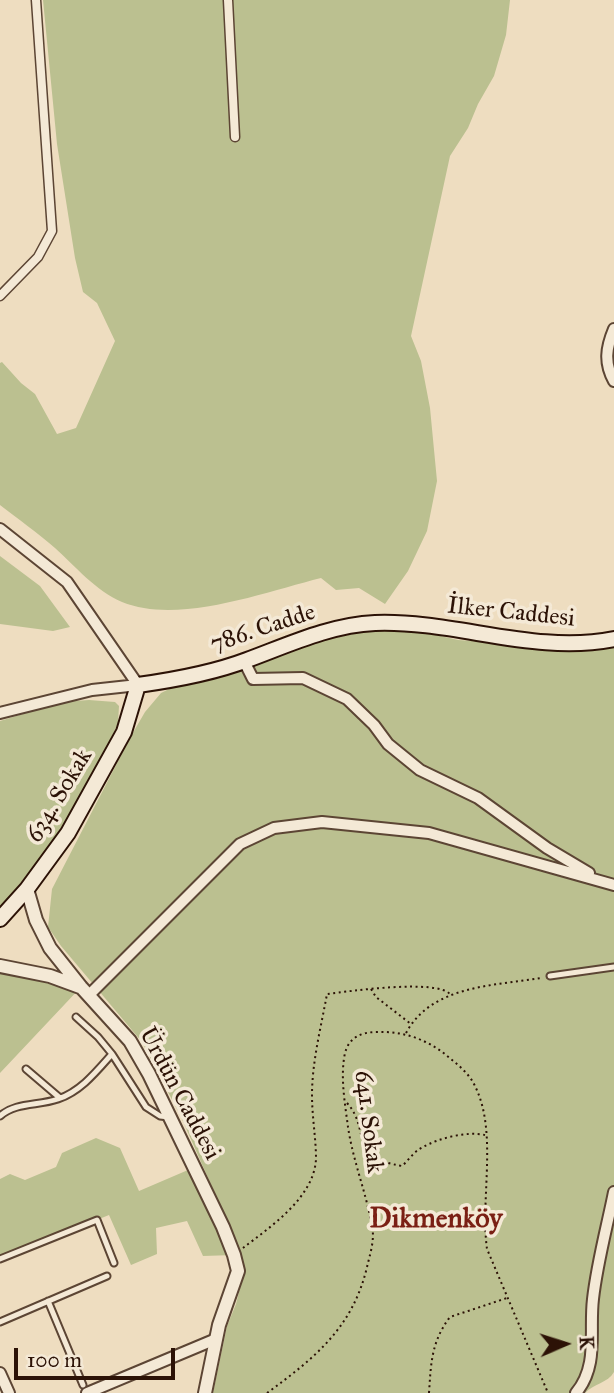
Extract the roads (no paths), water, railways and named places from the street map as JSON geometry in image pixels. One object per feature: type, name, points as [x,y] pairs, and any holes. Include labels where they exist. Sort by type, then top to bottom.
[{"type":"main road","name":"786. Cadde","points":[[138,685],[176,679],[244,661],[296,640],[331,631],[373,623],[403,624]]},
{"type":"main road","name":"İlker Caddesi","points":[[403,624],[556,642],[583,643],[614,639]]},
{"type":"main road","name":"634. Sokak","points":[[0,919],[27,890],[68,833],[124,732],[138,685]]},
{"type":"street","points":[[0,296],[38,257],[52,231],[36,0]]},
{"type":"street","points":[[228,0],[235,137]]},
{"type":"street","points":[[614,329],[606,358],[614,381]]},
{"type":"street","points":[[0,529],[67,582],[138,685],[92,690],[0,713]]},
{"type":"street","points":[[244,661],[253,680],[303,678],[347,699],[374,725],[388,744],[421,770],[478,798],[572,864],[614,884]]},
{"type":"street","points":[[27,890],[41,932],[60,963],[85,991],[240,844],[274,828],[322,821],[429,834],[614,884]]},
{"type":"street","name":"Ürdün Caddesi","points":[[0,966],[50,976],[85,991],[130,1041],[171,1117],[234,1255],[238,1271],[216,1339]]},
{"type":"street","points":[[576,1393],[583,1385],[592,1360],[593,1300],[614,1192]]},
{"type":"street","points":[[85,1389],[216,1339]]},
{"type":"street","points":[[205,1393],[216,1339]]},
{"type":"street","points":[[0,1373],[9,1393]]},
{"type":"lane","points":[[550,976],[614,967]]},
{"type":"lane","points":[[76,1017],[112,1054],[146,1107],[160,1116],[171,1117]]},
{"type":"lane","points":[[0,1116],[6,1110],[21,1105],[60,1098],[82,1086],[112,1054]]},
{"type":"lane","points":[[26,1069],[60,1098]]},
{"type":"lane","points":[[0,1259],[97,1220],[114,1263]]},
{"type":"lane","points":[[0,1322],[107,1276]]},
{"type":"lane","points":[[48,1301],[85,1389]]},
{"type":"district","name":"Dikmenköy","points":[[436,1220]]}]
